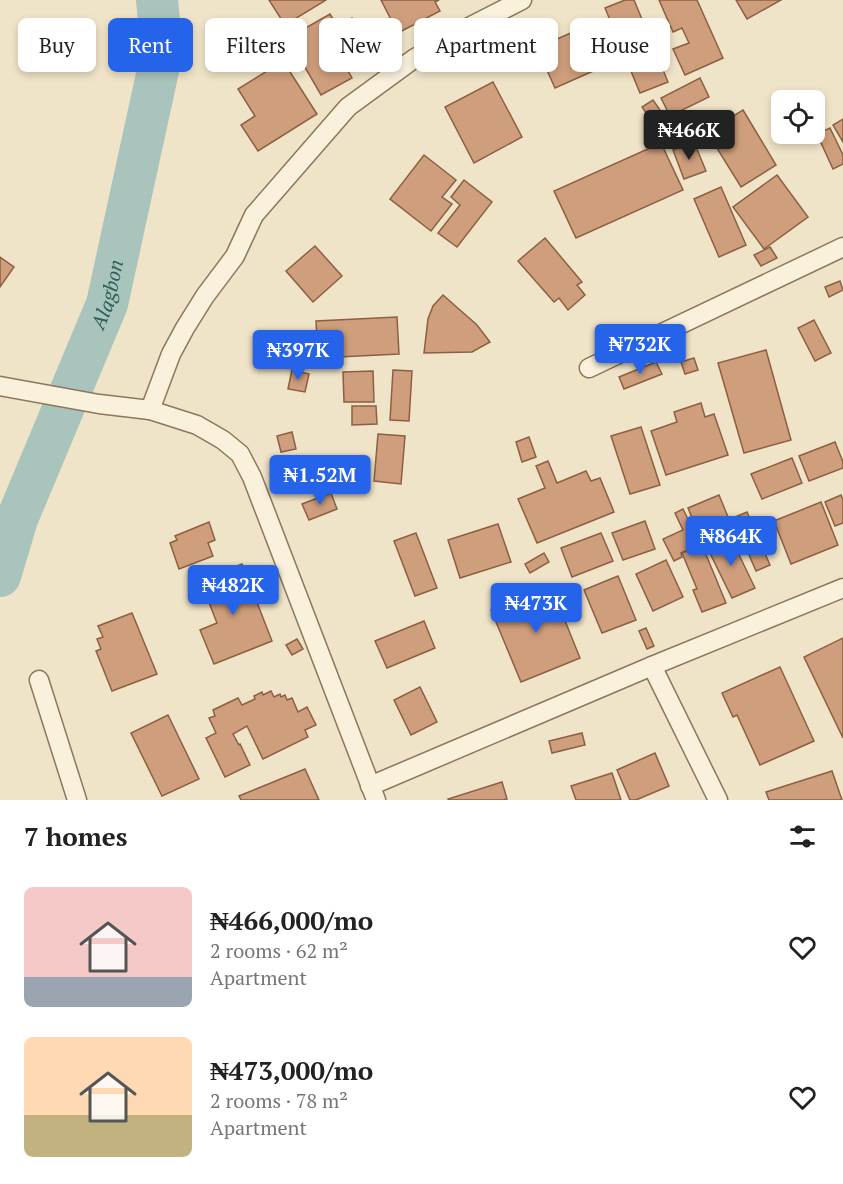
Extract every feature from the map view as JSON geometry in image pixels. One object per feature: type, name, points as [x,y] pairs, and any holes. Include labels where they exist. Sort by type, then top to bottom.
[{"type":"street","points":[[150,410],[171,354],[205,296],[235,256],[254,215],[348,107],[415,58],[522,0]]},
{"type":"street","points":[[589,368],[843,247]]},
{"type":"street","points":[[0,386],[99,404],[150,410],[196,425],[223,440],[240,454],[252,477],[373,793],[652,666],[843,588]]},
{"type":"street","points":[[652,666],[718,800]]},
{"type":"street","points":[[39,680],[77,800]]},
{"type":"building","points":[[269,0],[326,0],[296,18],[281,18]]},
{"type":"building","points":[[381,0],[439,0],[435,2],[440,11],[427,18],[414,18],[414,25],[402,31],[402,18],[390,18]]},
{"type":"building","points":[[625,0],[634,0],[641,18],[609,18],[605,8]]},
{"type":"building","points":[[659,0],[697,0],[723,58],[685,75],[673,49],[689,43],[682,28],[673,32],[670,18],[667,18]]},
{"type":"building","points":[[736,0],[781,0],[747,19]]},
{"type":"building","points":[[319,20],[319,72],[349,72],[352,78],[321,95],[307,71],[307,27]]},
{"type":"building","points":[[570,33],[570,72],[591,72],[555,88],[548,72],[558,72],[558,39]]},
{"type":"building","points":[[265,72],[290,72],[317,114],[258,151],[241,125],[255,116],[238,89]]},
{"type":"building","points":[[631,72],[664,72],[668,82],[640,93]]},
{"type":"building","points":[[700,78],[709,97],[670,116],[661,98]]},
{"type":"building","points":[[493,82],[522,137],[474,163],[445,107]]},
{"type":"building","points":[[653,100],[662,113],[651,120],[642,107]]},
{"type":"building","points":[[743,110],[776,165],[741,187],[707,132]]},
{"type":"building","points":[[843,119],[843,142],[833,125]]},
{"type":"building","points":[[830,128],[843,155],[843,164],[833,169],[822,144],[825,144],[825,130]]},
{"type":"building","points":[[694,142],[706,171],[684,179],[673,150]]},
{"type":"building","points":[[661,143],[683,190],[576,238],[554,191]]},
{"type":"building","points":[[424,155],[456,180],[442,197],[452,204],[431,231],[390,199]]},
{"type":"building","points":[[777,175],[808,217],[764,249],[733,207]]},
{"type":"building","points":[[464,180],[492,202],[457,247],[438,233],[460,205],[451,197]]},
{"type":"building","points":[[721,187],[746,245],[719,257],[694,199]]},
{"type":"building","points":[[545,238],[582,282],[577,285],[585,295],[568,310],[559,298],[554,302],[518,261]]},
{"type":"building","points":[[315,246],[342,276],[313,302],[286,271]]},
{"type":"building","points":[[770,247],[777,258],[761,266],[754,255]]},
{"type":"building","points":[[0,257],[14,267],[0,287]]},
{"type":"building","points":[[840,281],[843,290],[829,297],[825,287]]},
{"type":"building","points":[[443,295],[477,325],[490,342],[472,352],[424,353],[428,319],[433,306]]},
{"type":"building","points":[[397,317],[399,354],[318,358],[316,321]]},
{"type":"building","points":[[814,320],[831,353],[815,361],[798,328]]},
{"type":"building","points":[[766,350],[791,440],[744,453],[718,363]]},
{"type":"building","points":[[694,358],[698,370],[685,374],[681,362]]},
{"type":"building","points":[[656,362],[662,374],[624,389],[619,377]]},
{"type":"building","points":[[292,370],[309,374],[305,392],[288,389]]},
{"type":"building","points":[[393,370],[412,371],[409,421],[390,420]]},
{"type":"building","points":[[373,371],[374,402],[344,402],[343,372]]},
{"type":"building","points":[[701,403],[705,417],[714,414],[728,455],[666,475],[651,431],[677,422],[674,412]]},
{"type":"building","points":[[352,406],[376,406],[377,424],[352,425]]},
{"type":"building","points":[[641,427],[660,485],[630,494],[611,436]]},
{"type":"building","points":[[292,432],[296,449],[281,452],[277,436]]},
{"type":"building","points":[[378,434],[405,436],[401,484],[374,481]]},
{"type":"building","points":[[529,437],[536,457],[522,462],[516,442]]},
{"type":"building","points":[[835,442],[843,468],[809,481],[799,456]]},
{"type":"building","points":[[792,458],[802,483],[762,499],[751,474]]},
{"type":"building","points":[[548,461],[557,483],[586,471],[591,481],[600,478],[614,512],[537,543],[518,499],[545,488],[536,466]]},
{"type":"building","points":[[331,493],[337,509],[309,520],[302,504]]},
{"type":"building","points":[[719,495],[733,529],[702,542],[688,508]]},
{"type":"building","points":[[841,495],[843,523],[835,526],[825,502]]},
{"type":"building","points":[[821,502],[838,545],[791,564],[774,521]]},
{"type":"building","points":[[683,509],[700,544],[681,553],[682,557],[674,561],[663,539],[683,530],[675,513]]},
{"type":"building","points":[[747,512],[770,565],[756,571],[733,518]]},
{"type":"building","points":[[645,521],[655,549],[623,560],[612,533]]},
{"type":"building","points":[[209,522],[215,540],[208,543],[213,556],[179,569],[170,543],[177,540],[175,536]]},
{"type":"building","points":[[498,524],[511,562],[460,578],[448,540]]},
{"type":"building","points":[[416,533],[437,588],[415,596],[394,541]]},
{"type":"building","points":[[601,533],[613,561],[572,577],[561,548]]},
{"type":"building","points":[[730,536],[755,588],[732,598],[707,547]]},
{"type":"building","points":[[702,545],[726,603],[702,612],[693,590],[697,589],[682,553]]},
{"type":"building","points":[[544,553],[549,562],[530,573],[525,564]]},
{"type":"building","points":[[666,560],[683,597],[653,611],[636,574]]},
{"type":"building","points":[[242,564],[272,641],[214,664],[200,630],[217,623],[200,580]]},
{"type":"building","points":[[618,576],[636,620],[602,633],[584,590]]},
{"type":"building","points":[[551,586],[580,658],[521,682],[491,610]]},
{"type":"building","points":[[132,613],[157,674],[112,691],[96,651],[101,649],[97,639],[103,637],[98,626]]},
{"type":"building","points":[[424,621],[435,648],[387,668],[375,641]]},
{"type":"building","points":[[646,628],[654,646],[647,649],[639,631]]},
{"type":"building","points":[[843,638],[843,738],[804,657]]},
{"type":"building","points":[[297,639],[303,649],[292,655],[286,645]]},
{"type":"building","points":[[780,667],[814,741],[760,765],[737,715],[733,717],[722,693]]},
{"type":"building","points":[[420,687],[437,722],[411,735],[394,700]]},
{"type":"building","points":[[271,691],[274,697],[280,694],[281,697],[285,695],[287,700],[292,698],[298,712],[307,707],[316,725],[305,730],[308,737],[263,759],[247,726],[233,734],[250,765],[225,777],[206,738],[216,733],[209,718],[215,716],[213,710],[238,698],[242,705],[255,699],[254,696],[262,692],[263,695]]},
{"type":"building","points":[[168,715],[199,779],[162,796],[131,733]]},
{"type":"building","points":[[582,733],[585,745],[552,753],[549,741]]},
{"type":"building","points":[[655,753],[669,786],[636,800],[630,800],[617,770]]},
{"type":"building","points":[[305,769],[319,800],[241,800],[239,796]]},
{"type":"building","points":[[832,771],[842,800],[769,800],[766,792]]},
{"type":"building","points":[[612,773],[621,800],[576,800],[571,786]]},
{"type":"building","points":[[502,782],[507,799],[448,799]]},
{"type":"waterway","name":"Alagbon","points":[[0,576],[17,519],[107,304],[162,52],[157,0]]}]
